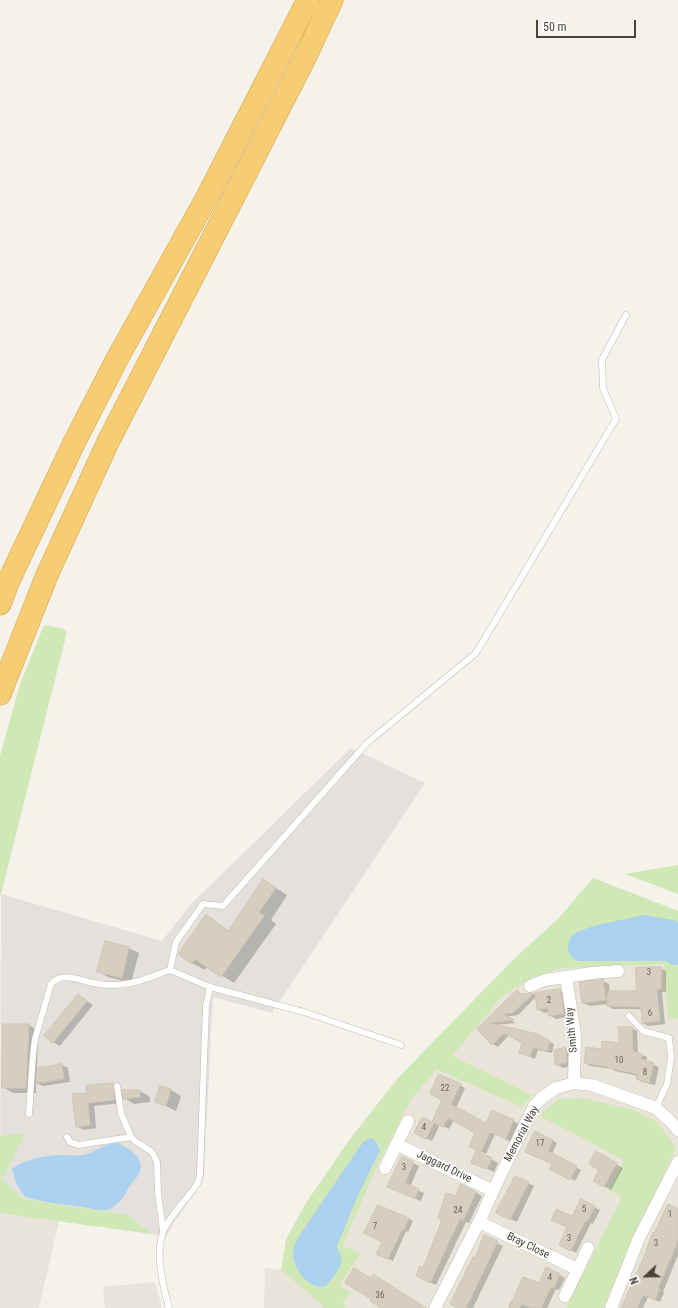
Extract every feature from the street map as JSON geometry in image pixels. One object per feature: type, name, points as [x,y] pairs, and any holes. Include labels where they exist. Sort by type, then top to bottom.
[{"type":"highway","points":[[0,604],[9,580],[74,443],[117,359],[206,199],[308,0]]},
{"type":"highway","points":[[0,694],[47,575],[108,442],[302,63],[332,0]]},
{"type":"street","points":[[530,986],[545,980],[566,976],[618,971]]},
{"type":"street","name":"Smith Way","points":[[566,976],[574,1034],[574,1083]]},
{"type":"street","name":"Memorial Way","points":[[435,1308],[479,1222],[534,1106],[543,1097],[556,1088],[574,1083],[592,1085],[656,1108],[678,1130]]},
{"type":"street","points":[[384,1168],[408,1121]]},
{"type":"street","name":"Jaggard Drive","points":[[396,1144],[493,1191]]},
{"type":"street","points":[[611,1308],[639,1238],[678,1162]]},
{"type":"street","name":"Bray Close","points":[[479,1222],[577,1269]]},
{"type":"street","points":[[565,1296],[588,1248]]},
{"type":"lane","points":[[170,970],[176,942],[203,904],[224,906],[367,743],[476,653],[616,419],[603,388],[602,360],[626,315]]},
{"type":"lane","points":[[29,1114],[32,1055],[35,1039],[50,984],[54,980],[61,977],[99,984],[127,985],[170,970],[210,987],[304,1012],[401,1046]]},
{"type":"lane","points":[[163,1230],[198,1182],[200,1173],[206,1006],[210,987]]},
{"type":"lane","points":[[629,1016],[643,1031],[669,1038],[671,1057],[667,1084],[656,1108]]},
{"type":"lane","points":[[117,1086],[121,1113],[131,1136],[135,1141],[152,1152],[157,1162],[158,1193],[163,1230],[160,1252],[161,1268],[169,1308]]},
{"type":"lane","points":[[67,1137],[70,1142],[78,1145],[131,1136]]},
{"type":"shaded area","points":[[351,748],[425,783],[272,1013],[213,997],[204,1175],[202,1183],[173,1224],[166,1238],[152,1234],[0,1213],[1,894],[162,941],[191,904]]},
{"type":"shaded area","points":[[593,878],[678,911],[678,1308],[264,1308],[265,1268],[281,1270],[286,1240],[304,1206],[350,1139],[398,1078],[513,960],[559,918]]},
{"type":"shaded area","points":[[0,1213],[59,1221],[39,1308],[0,1308]]},
{"type":"shaded area","points":[[155,1282],[162,1308],[105,1308],[103,1287]]},
{"type":"green space","points":[[44,625],[61,628],[67,632],[0,898],[0,756],[20,684]]},
{"type":"green space","points":[[678,865],[678,894],[625,874]]},
{"type":"green space","points":[[593,878],[678,911],[678,1019],[668,1018],[664,964],[561,968],[531,978],[502,996],[452,1056],[532,1095],[522,1107],[436,1069],[410,1101],[378,1164],[342,1246],[360,1253],[339,1286],[350,1292],[342,1303],[348,1308],[326,1308],[281,1270],[286,1240],[304,1206],[350,1139],[398,1078],[513,960],[559,918]]},
{"type":"green space","points":[[583,1098],[634,1110],[657,1122],[676,1148],[624,1259],[603,1308],[566,1308],[622,1197],[609,1190],[624,1160],[538,1115],[560,1099]]},
{"type":"green space","points":[[25,1133],[2,1179],[23,1199],[127,1215],[152,1234],[0,1213],[0,1136]]},
{"type":"water","points":[[644,915],[673,920],[678,923],[678,965],[672,965],[666,961],[578,961],[570,954],[568,949],[569,941],[570,938],[577,932],[606,923]]},
{"type":"water","points":[[371,1138],[377,1143],[380,1150],[355,1202],[337,1246],[342,1261],[336,1274],[326,1286],[316,1286],[306,1280],[298,1271],[293,1253],[295,1245],[301,1233],[363,1142]]},
{"type":"water","points":[[117,1143],[126,1147],[138,1157],[141,1166],[138,1176],[122,1199],[117,1205],[110,1209],[100,1210],[25,1197],[17,1185],[12,1169],[22,1163],[47,1156],[82,1155],[107,1145]]},
{"type":"building","points":[[263,879],[276,888],[259,912],[264,916],[221,977],[195,959],[192,964],[178,954],[206,914],[228,931]]},
{"type":"building","points":[[105,941],[129,947],[122,978],[97,972]]},
{"type":"building","points":[[636,967],[662,967],[661,989],[657,989],[660,1021],[642,1023],[641,1007],[607,1006],[608,991],[636,991]]},
{"type":"building","points":[[603,980],[606,1000],[582,1003],[579,982]]},
{"type":"building","points":[[560,989],[564,1014],[548,1016],[548,1008],[537,1010],[535,993]]},
{"type":"building","points":[[517,990],[521,994],[534,993],[513,1013],[503,1014],[514,1020],[489,1023],[538,1034],[550,1041],[547,1051],[533,1048],[530,1057],[519,1053],[522,1043],[504,1033],[492,1045],[477,1029]]},
{"type":"building","points":[[78,994],[87,1001],[53,1043],[44,1036]]},
{"type":"building","points":[[3,1024],[29,1024],[26,1088],[2,1088]]},
{"type":"building","points":[[618,1027],[632,1027],[633,1051],[642,1054],[641,1059],[654,1063],[649,1083],[636,1079],[637,1074],[584,1063],[586,1047],[601,1049],[602,1041],[619,1043]]},
{"type":"building","points":[[566,1048],[567,1063],[555,1065],[554,1050]]},
{"type":"building","points":[[62,1064],[64,1079],[36,1083],[37,1068]]},
{"type":"building","points":[[439,1074],[461,1084],[451,1104],[486,1123],[492,1110],[514,1120],[506,1139],[490,1132],[481,1152],[469,1147],[475,1133],[448,1118],[443,1127],[434,1123],[426,1139],[414,1133],[422,1117],[432,1122],[442,1100],[430,1094]]},
{"type":"building","points":[[113,1083],[115,1100],[88,1103],[90,1125],[76,1127],[72,1094],[87,1093],[86,1086]]},
{"type":"building","points":[[160,1086],[171,1089],[166,1106],[155,1102]]},
{"type":"building","points":[[122,1090],[140,1090],[140,1097],[123,1099]]},
{"type":"building","points":[[535,1131],[553,1140],[548,1151],[577,1166],[570,1180],[549,1169],[552,1164],[525,1152]]},
{"type":"building","points":[[476,1151],[492,1158],[487,1169],[471,1163]]},
{"type":"building","points":[[596,1151],[617,1163],[604,1187],[593,1181],[599,1170],[589,1164]]},
{"type":"building","points":[[402,1156],[414,1162],[405,1183],[419,1189],[415,1199],[387,1187]]},
{"type":"building","points":[[515,1176],[529,1182],[510,1220],[496,1213]]},
{"type":"building","points":[[461,1184],[476,1192],[463,1221],[460,1219],[430,1283],[416,1276],[420,1266],[423,1268],[442,1220],[438,1218],[446,1193],[455,1196]]},
{"type":"building","points":[[581,1199],[595,1206],[587,1222],[585,1221],[571,1251],[559,1245],[567,1227],[551,1220],[556,1209],[572,1216]]},
{"type":"building","points":[[668,1204],[678,1209],[678,1241],[658,1288],[660,1289],[655,1300],[643,1295],[637,1308],[621,1308],[647,1250],[653,1232],[654,1233]]},
{"type":"building","points":[[378,1205],[409,1218],[388,1259],[376,1254],[382,1242],[364,1233]]},
{"type":"building","points":[[484,1235],[498,1241],[466,1308],[458,1308],[450,1304],[473,1257],[475,1258]]},
{"type":"building","points":[[546,1267],[560,1274],[554,1288],[551,1287],[541,1308],[531,1308],[522,1304],[520,1308],[509,1308],[523,1277],[539,1283]]},
{"type":"building","points":[[354,1268],[371,1278],[373,1274],[426,1308],[381,1308],[370,1301],[371,1299],[345,1283]]}]
